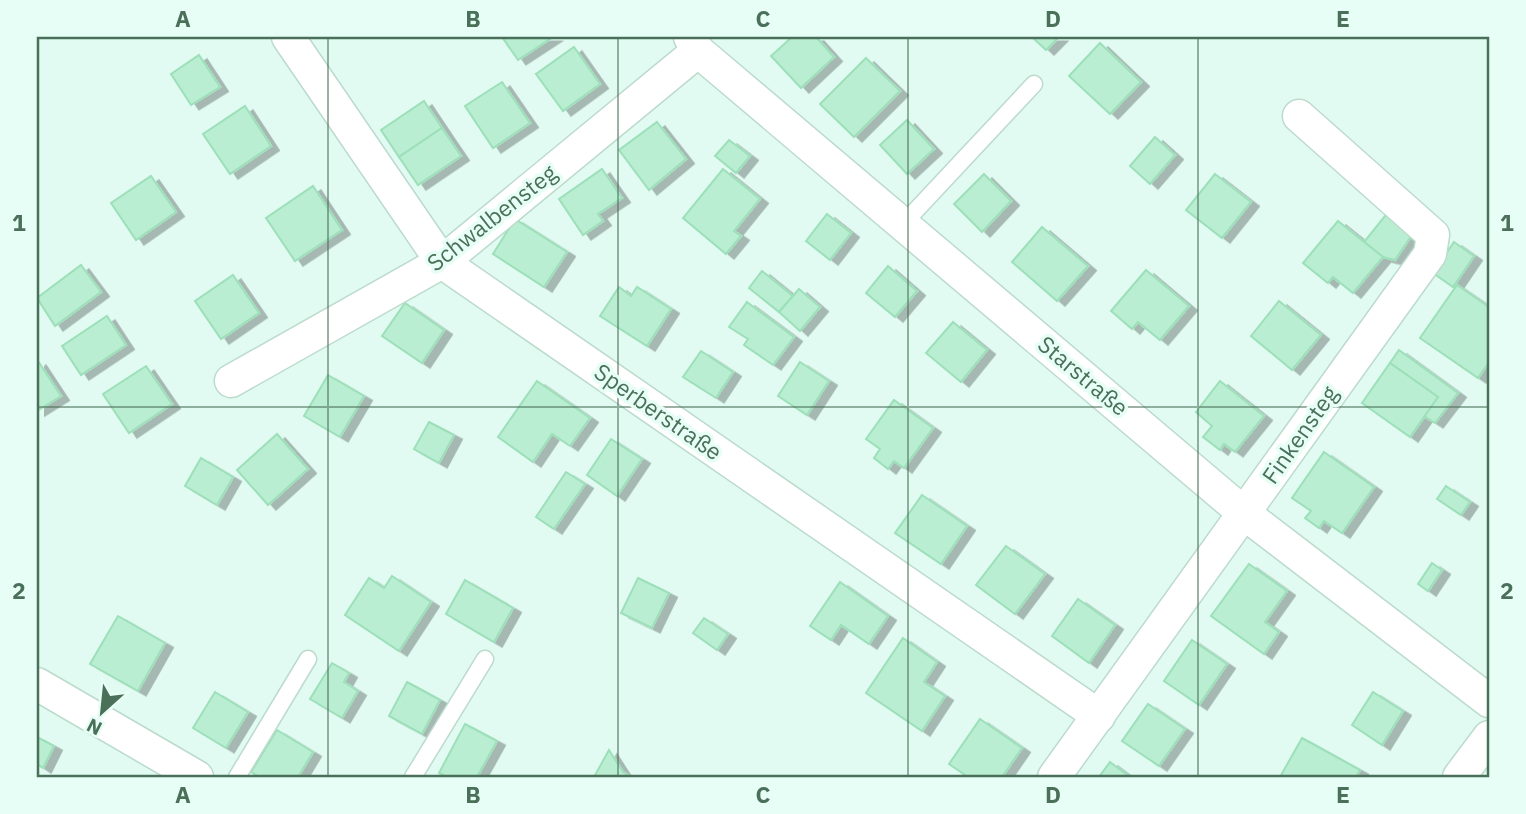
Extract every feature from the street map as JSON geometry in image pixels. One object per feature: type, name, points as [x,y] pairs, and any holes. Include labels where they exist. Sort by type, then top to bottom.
[{"type":"street","name":"Sperberstraße","points":[[288,37],[442,262],[1099,716]]},
{"type":"street","name":"Schwalbensteg","points":[[231,381],[442,262],[694,44]]},
{"type":"street","name":"Starstraße","points":[[694,44],[1245,513],[1489,701]]},
{"type":"street","name":"Finkensteg","points":[[1054,777],[1430,254],[1433,234],[1299,116]]},
{"type":"street","points":[[37,684],[197,777]]},
{"type":"street","points":[[1459,777],[1489,737]]},
{"type":"lane","points":[[904,223],[1034,84]]},
{"type":"lane","points":[[237,777],[308,659]]},
{"type":"lane","points":[[413,777],[485,659]]},
{"type":"building","points":[[502,37],[553,37],[518,60]]},
{"type":"building","points":[[792,37],[816,37],[834,57],[801,88],[771,56]]},
{"type":"building","points":[[1032,37],[1059,37],[1046,50]]},
{"type":"building","points":[[1100,43],[1141,82],[1110,114],[1069,76]]},
{"type":"building","points":[[574,47],[600,84],[563,111],[536,74]]},
{"type":"building","points":[[199,55],[220,87],[191,105],[171,74]]},
{"type":"building","points":[[866,58],[900,91],[854,137],[820,104]]},
{"type":"building","points":[[502,82],[530,123],[493,148],[465,106]]},
{"type":"building","points":[[424,101],[442,128],[399,157],[381,130]]},
{"type":"building","points":[[245,106],[271,146],[230,174],[203,134]]},
{"type":"building","points":[[907,120],[934,149],[907,174],[880,145]]},
{"type":"building","points":[[657,122],[686,159],[649,190],[619,150]]},
{"type":"building","points":[[442,128],[461,156],[418,185],[399,157]]},
{"type":"building","points":[[1155,137],[1175,155],[1150,184],[1130,166]]},
{"type":"building","points":[[729,140],[750,156],[736,173],[715,156]]},
{"type":"building","points":[[602,169],[622,198],[598,214],[603,221],[583,235],[559,199]]},
{"type":"building","points":[[723,169],[760,199],[734,231],[741,236],[726,254],[683,218]]},
{"type":"building","points":[[984,174],[1011,201],[982,232],[954,204]]},
{"type":"building","points":[[1215,174],[1251,202],[1222,238],[1186,210]]},
{"type":"building","points":[[151,176],[176,212],[136,240],[111,203]]},
{"type":"building","points":[[313,186],[342,230],[295,261],[266,218]]},
{"type":"building","points":[[1389,211],[1414,232],[1395,260],[1383,257],[1364,242]]},
{"type":"building","points":[[827,214],[851,233],[830,260],[806,241]]},
{"type":"building","points":[[515,219],[567,252],[544,287],[493,254]]},
{"type":"building","points":[[1338,221],[1383,257],[1353,293],[1333,277],[1328,283],[1303,263]]},
{"type":"building","points":[[1042,227],[1088,266],[1057,301],[1012,262]]},
{"type":"building","points":[[1454,242],[1474,256],[1453,287],[1433,273]]},
{"type":"building","points":[[81,265],[101,292],[55,326],[37,298]]},
{"type":"building","points":[[888,266],[917,291],[895,317],[866,293]]},
{"type":"building","points":[[1146,270],[1189,306],[1160,340],[1138,322],[1132,329],[1111,311]]},
{"type":"building","points":[[762,271],[793,296],[779,312],[749,288]]},
{"type":"building","points":[[233,275],[259,313],[221,339],[195,301]]},
{"type":"building","points":[[1457,285],[1489,307],[1489,362],[1478,378],[1420,338]]},
{"type":"building","points":[[619,287],[631,296],[637,287],[671,309],[647,346],[600,316]]},
{"type":"building","points":[[799,289],[820,307],[800,331],[779,312]]},
{"type":"building","points":[[1279,301],[1321,335],[1292,370],[1251,336]]},
{"type":"building","points":[[747,302],[794,337],[773,365],[744,345],[748,339],[729,327]]},
{"type":"building","points":[[405,303],[444,330],[422,363],[382,336]]},
{"type":"building","points":[[107,316],[126,345],[81,375],[62,346]]},
{"type":"building","points":[[953,322],[987,350],[961,382],[926,353]]},
{"type":"building","points":[[1399,350],[1458,393],[1435,423],[1424,416],[1438,397],[1390,363]]},
{"type":"building","points":[[701,351],[733,372],[716,398],[683,377]]},
{"type":"building","points":[[37,362],[61,396],[37,411]]},
{"type":"building","points":[[800,362],[829,381],[807,415],[778,396]]},
{"type":"building","points":[[1390,363],[1438,397],[1410,437],[1362,403]]},
{"type":"building","points":[[146,366],[172,404],[129,433],[103,394]]},
{"type":"building","points":[[328,375],[364,396],[340,437],[304,416]]},
{"type":"building","points":[[537,381],[590,418],[570,446],[552,434],[533,462],[498,437]]},
{"type":"building","points":[[1220,381],[1264,416],[1235,452],[1224,444],[1220,450],[1203,437],[1212,426],[1196,412]]},
{"type":"building","points":[[894,400],[933,428],[904,468],[894,461],[888,469],[874,458],[880,449],[866,439]]},
{"type":"building","points":[[429,422],[454,435],[439,463],[414,449]]},
{"type":"building","points":[[277,434],[308,469],[268,505],[237,470]]},
{"type":"building","points":[[611,439],[642,459],[617,496],[587,475]]},
{"type":"building","points":[[1324,452],[1374,487],[1342,533],[1324,521],[1319,528],[1305,518],[1311,511],[1292,498]]},
{"type":"building","points":[[201,458],[233,477],[217,505],[185,486]]},
{"type":"building","points":[[566,472],[585,484],[554,529],[536,517]]},
{"type":"building","points":[[1446,486],[1470,502],[1461,515],[1437,499]]},
{"type":"building","points":[[922,495],[967,526],[941,564],[895,533]]},
{"type":"building","points":[[1006,546],[1045,574],[1015,614],[976,585]]},
{"type":"building","points":[[1432,563],[1442,570],[1428,591],[1418,584]]},
{"type":"building","points":[[1249,564],[1287,591],[1265,622],[1279,632],[1264,654],[1211,616]]},
{"type":"building","points":[[392,576],[431,602],[399,651],[345,615],[369,578],[384,588]]},
{"type":"building","points":[[638,578],[669,593],[652,628],[621,613]]},
{"type":"building","points":[[465,580],[513,608],[494,642],[446,614]]},
{"type":"building","points":[[840,582],[888,616],[869,644],[841,625],[831,640],[810,626]]},
{"type":"building","points":[[1078,599],[1115,625],[1089,663],[1052,636]]},
{"type":"building","points":[[118,616],[165,643],[138,691],[90,664]]},
{"type":"building","points":[[704,618],[728,634],[717,650],[693,633]]},
{"type":"building","points":[[903,638],[937,662],[924,682],[945,696],[922,731],[866,693]]},
{"type":"building","points":[[1192,640],[1227,664],[1199,705],[1164,681]]},
{"type":"building","points":[[332,663],[349,673],[344,682],[358,691],[342,718],[310,699]]},
{"type":"building","points":[[407,682],[440,700],[422,734],[389,716]]},
{"type":"building","points":[[215,692],[248,712],[226,748],[193,728]]},
{"type":"building","points":[[1373,692],[1403,711],[1382,745],[1352,725]]},
{"type":"building","points":[[1148,704],[1185,729],[1159,766],[1122,741]]},
{"type":"building","points":[[980,719],[1022,748],[1002,777],[968,777],[949,764]]},
{"type":"building","points":[[465,724],[497,741],[477,777],[447,777],[439,773]]},
{"type":"building","points":[[277,730],[313,752],[298,777],[260,777],[251,772]]},
{"type":"building","points":[[37,737],[54,746],[43,768],[37,764]]},
{"type":"building","points":[[1302,738],[1360,770],[1356,777],[1280,777]]},
{"type":"building","points":[[609,750],[623,772],[631,777],[594,777]]},
{"type":"building","points":[[1110,762],[1130,777],[1099,777]]}]
